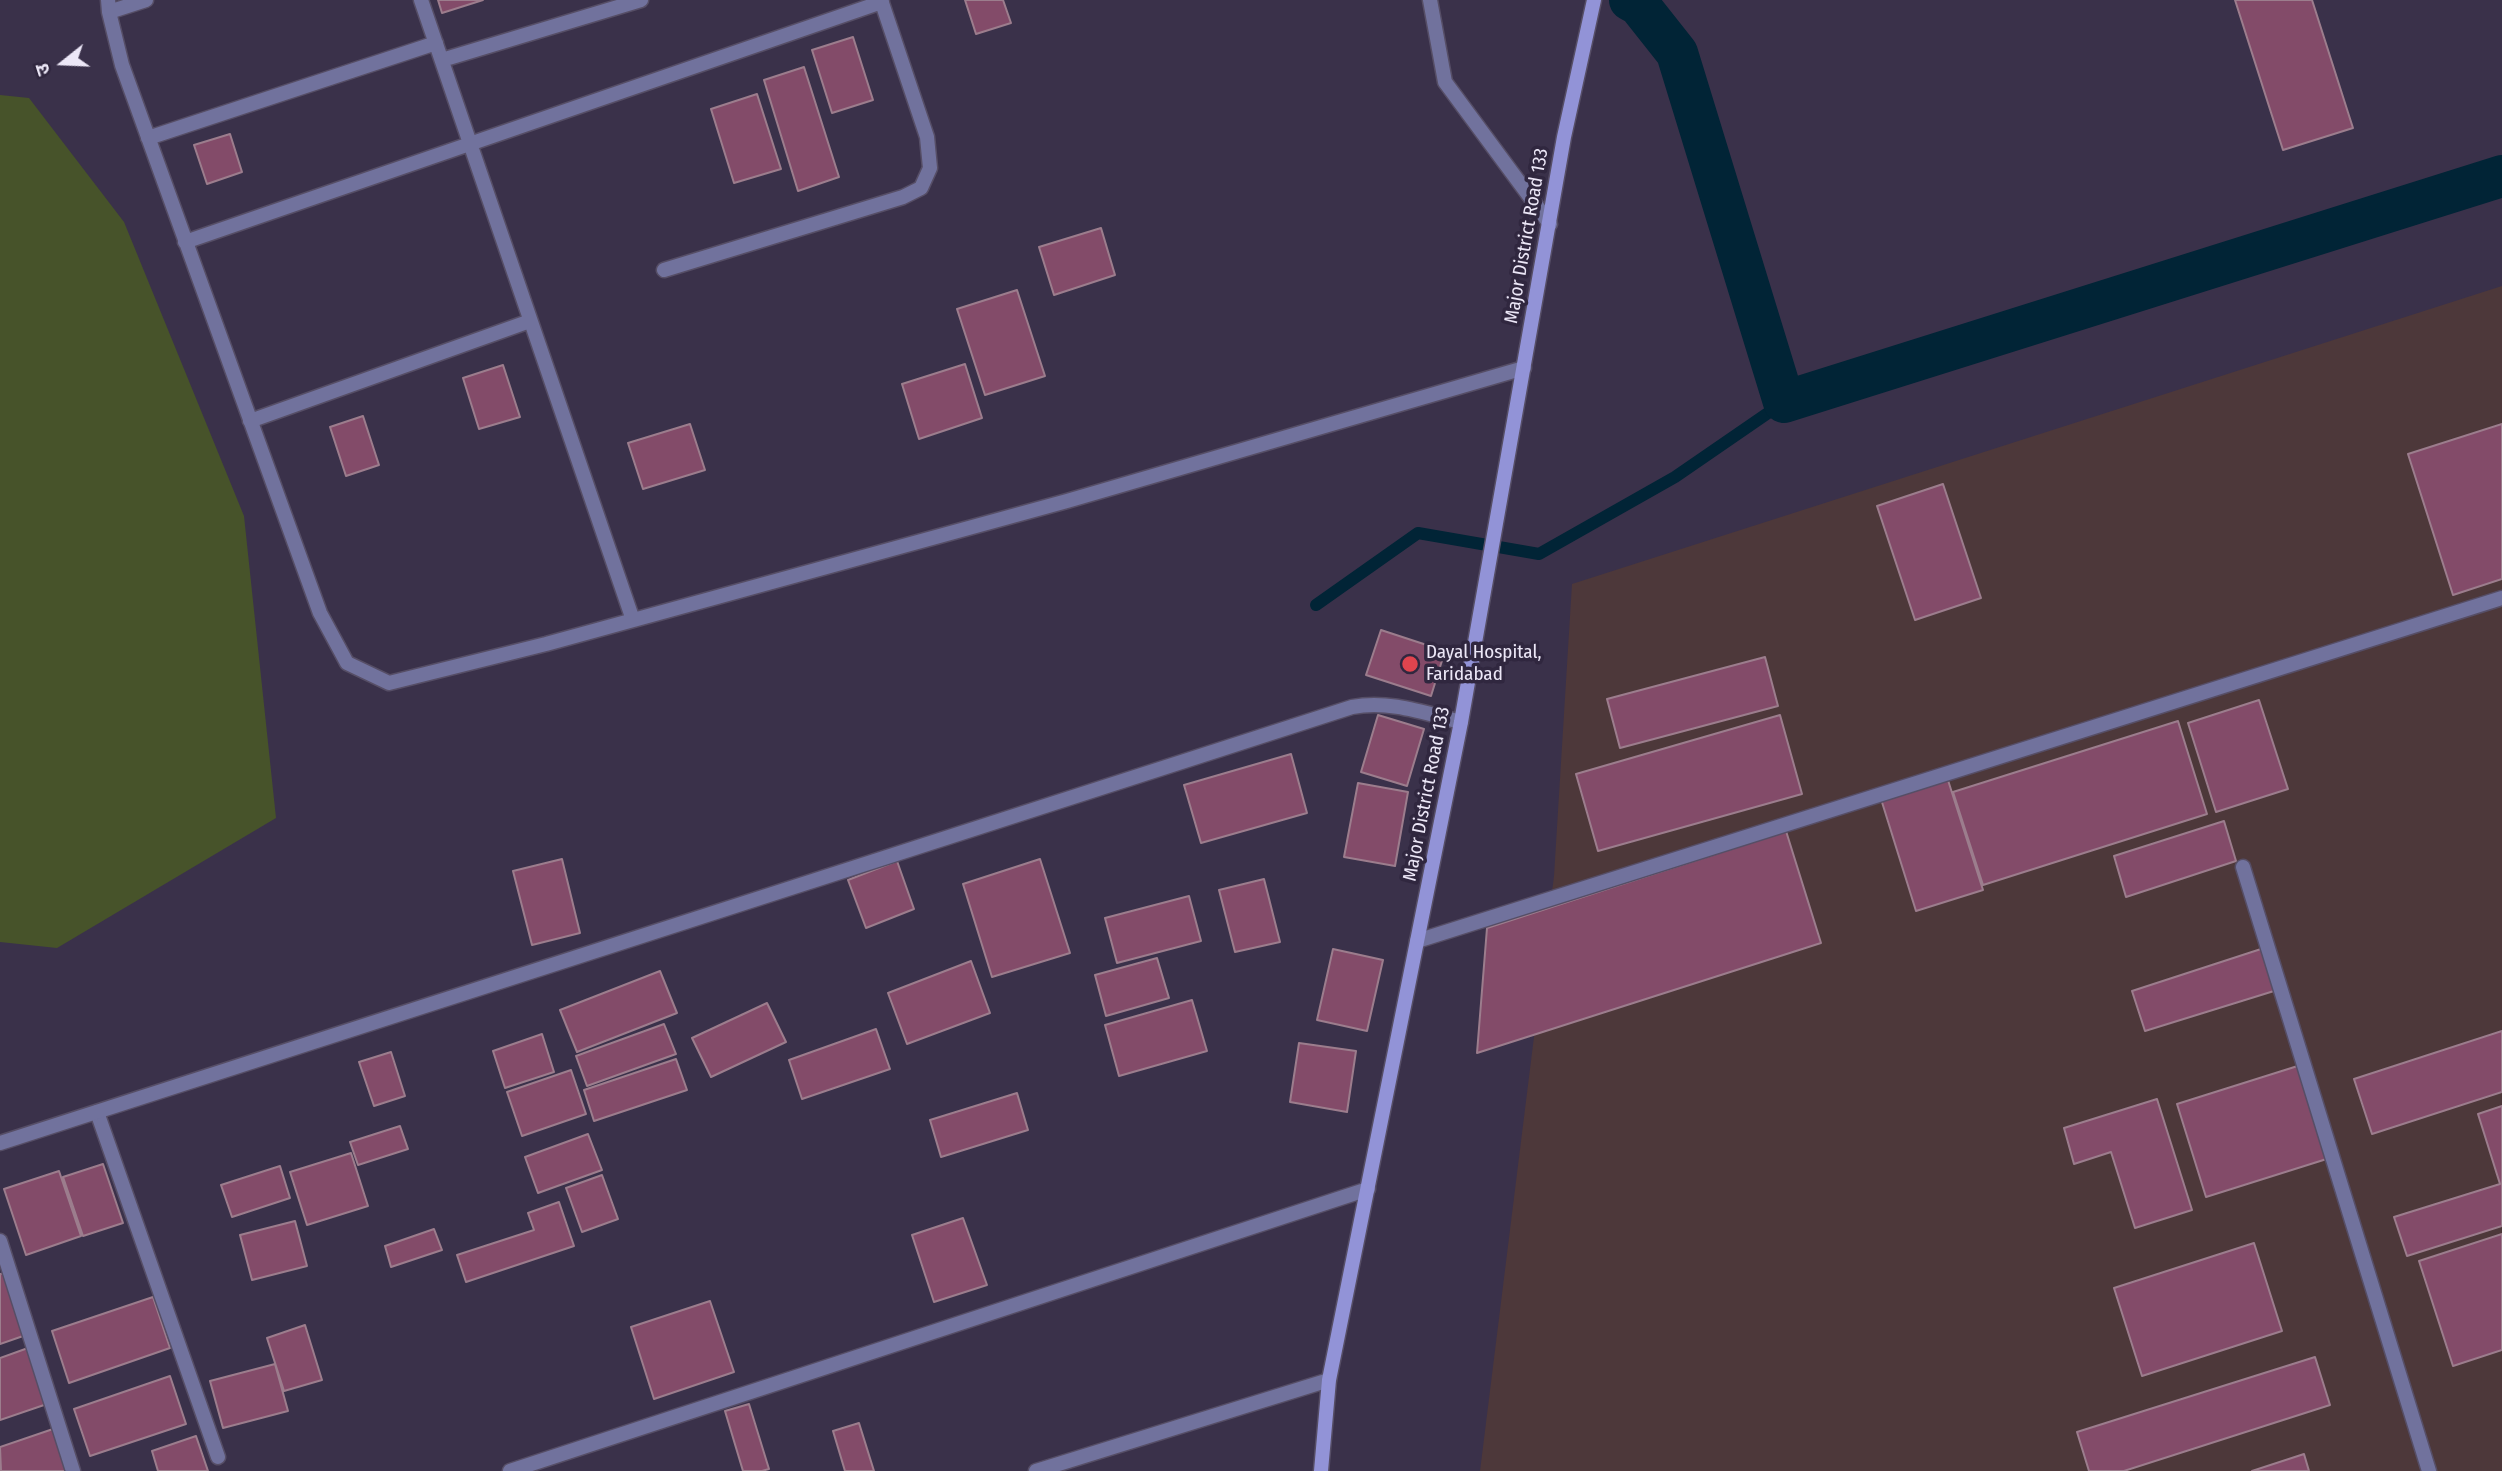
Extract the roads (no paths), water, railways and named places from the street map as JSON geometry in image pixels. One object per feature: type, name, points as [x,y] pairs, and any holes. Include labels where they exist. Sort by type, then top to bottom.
[{"type":"main road","name":"Major District Road 133","points":[[1321,1471],[1329,1380],[1461,722],[1564,137],[1594,0]]},
{"type":"street","points":[[146,0],[109,6],[122,65],[320,613],[347,663],[389,683],[633,620],[1067,501],[1524,368]]},
{"type":"street","points":[[421,0],[633,620]]},
{"type":"street","points":[[442,60],[641,0]]},
{"type":"street","points":[[1430,0],[1445,82],[1550,224]]},
{"type":"street","points":[[185,242],[882,1],[926,137],[930,168],[921,188],[903,197],[664,270]]},
{"type":"street","points":[[148,138],[436,43]]},
{"type":"street","points":[[250,421],[530,321]]},
{"type":"street","points":[[1417,941],[2502,598]]},
{"type":"street","points":[[0,1143],[1352,707],[1372,703],[1395,705],[1461,722]]},
{"type":"street","points":[[2243,867],[2429,1471]]},
{"type":"street","points":[[97,1112],[218,1457]]},
{"type":"street","points":[[510,1471],[1368,1189]]},
{"type":"street","points":[[0,1241],[73,1471]]},
{"type":"street","points":[[1036,1471],[1329,1380]]},
{"type":"waterway","points":[[1630,0],[1639,5],[1677,53],[1784,402],[2502,176]]},
{"type":"waterway","points":[[1316,605],[1418,533],[1539,554],[1675,477],[1784,402]]},
{"type":"place","name":"Dayal Hospital, Faridabad","points":[[1410,664]]}]
